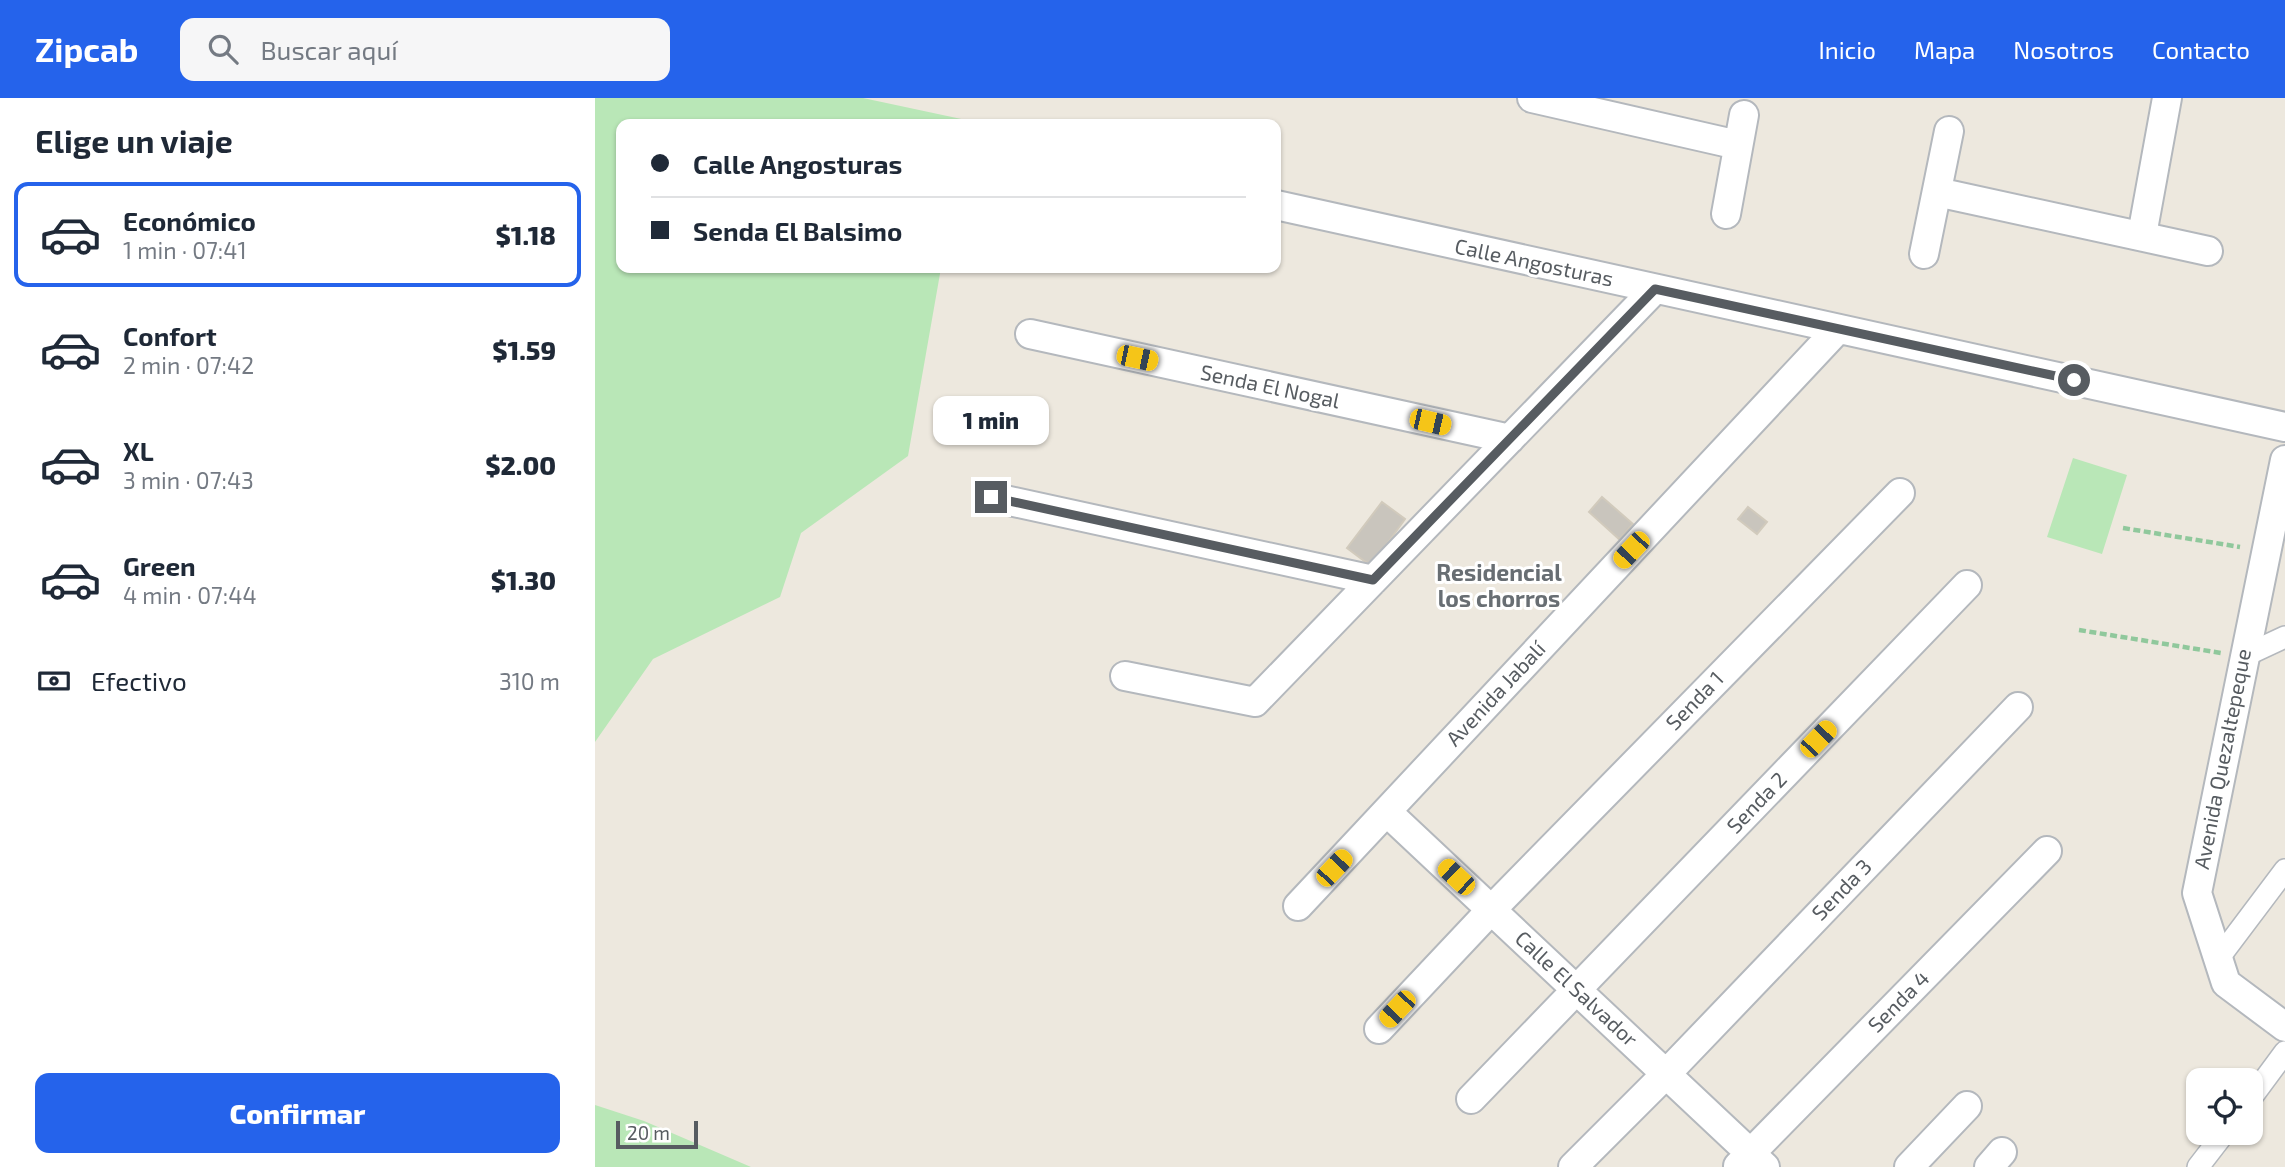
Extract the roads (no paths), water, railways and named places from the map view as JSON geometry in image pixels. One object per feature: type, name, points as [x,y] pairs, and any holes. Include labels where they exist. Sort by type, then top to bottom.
[{"type":"street","points":[[2142,235],[2167,98]]},
{"type":"street","points":[[1539,99],[1738,145]]},
{"type":"street","points":[[1726,214],[1744,115]]},
{"type":"street","points":[[1924,254],[1949,131]]},
{"type":"street","points":[[1937,192],[2208,251]]},
{"type":"street","name":"Calle Angosturas","points":[[1281,206],[2285,426]]},
{"type":"street","points":[[1125,676],[1255,702],[1655,289]]},
{"type":"street","name":"Avenida Jabalí","points":[[1298,906],[1837,329]]},
{"type":"street","name":"Senda El Nogal","points":[[1030,334],[1510,439]]},
{"type":"street","name":"Avenida Quezaltepeque","points":[[2285,460],[2242,657],[2197,892],[2226,983],[2285,1027]]},
{"type":"street","name":"Senda 1","points":[[1379,1029],[1491,910],[1900,493]]},
{"type":"street","points":[[991,497],[1373,580]]},
{"type":"street","name":"Senda 2","points":[[1471,1099],[1967,585]]},
{"type":"street","points":[[2242,657],[2285,637]]},
{"type":"street","name":"Senda 3","points":[[1573,1167],[1666,1074],[2018,707]]},
{"type":"street","name":"Calle El Salvador","points":[[1387,812],[1666,1074],[1751,1162]]},
{"type":"street","name":"Senda 4","points":[[1751,1162],[2047,851]]},
{"type":"street","points":[[2218,959],[2285,870]]},
{"type":"street","points":[[2263,1082],[2285,1052]]},
{"type":"street","points":[[1909,1167],[1966,1106]]},
{"type":"street","points":[[2199,1167],[2215,1145]]},
{"type":"district","name":"Residencial los chorros","points":[[1499,586]]}]
